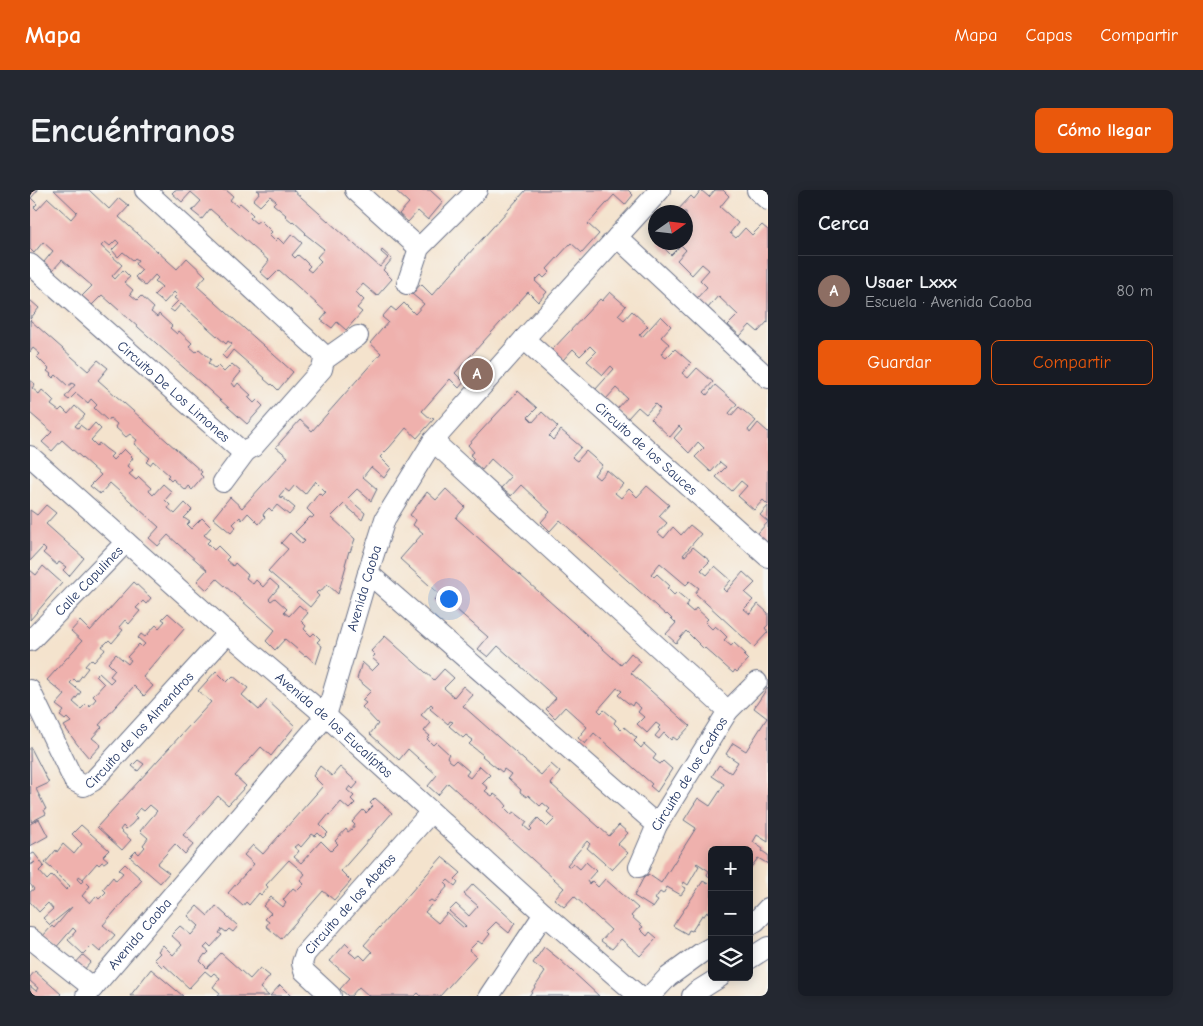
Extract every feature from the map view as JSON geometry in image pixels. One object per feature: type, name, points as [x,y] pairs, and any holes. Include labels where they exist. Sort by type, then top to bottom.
[{"type":"street","points":[[145,190],[322,352],[324,360],[358,336]]},
{"type":"street","points":[[355,190],[419,248]]},
{"type":"street","points":[[407,284],[419,248],[477,190]]},
{"type":"street","name":"Avenida Caoba","points":[[90,992],[326,716],[385,519],[433,441],[660,190]]},
{"type":"street","points":[[757,190],[768,200]]},
{"type":"street","points":[[617,237],[768,378]]},
{"type":"street","name":"Circuito De Los Limones","points":[[30,264],[238,449],[246,451],[252,447],[322,369],[324,360]]},
{"type":"street","name":"Circuito de los Sauces","points":[[524,339],[768,557]]},
{"type":"street","name":"Circuito de los Cedros","points":[[368,573],[656,825],[728,711],[433,441]]},
{"type":"street","points":[[223,482],[246,451]]},
{"type":"street","name":"Avenida de los Eucalíptos","points":[[30,456],[228,633],[326,716],[544,914],[638,996]]},
{"type":"street","name":"Calle Capulines","points":[[30,641],[126,542]]},
{"type":"street","name":"Circuito de los Almendros","points":[[30,690],[74,781],[84,786],[93,781],[228,633]]},
{"type":"street","points":[[728,711],[757,682]]},
{"type":"street","name":"Circuito de los Abetos","points":[[331,996],[304,971],[302,962],[305,954],[431,812]]},
{"type":"street","points":[[639,867],[656,825]]},
{"type":"street","points":[[753,923],[768,908]]},
{"type":"street","points":[[489,996],[544,914]]},
{"type":"street","points":[[30,938],[90,992]]},
{"type":"street","points":[[753,956],[768,947]]},
{"type":"street","points":[[650,996],[668,977],[708,949]]},
{"type":"street","points":[[692,996],[714,981]]},
{"type":"building","points":[[30,190],[38,190],[31,198],[37,204],[34,207],[37,210],[48,198],[71,219],[77,212],[54,190],[89,190],[109,209],[119,198],[129,206],[119,217],[177,269],[187,258],[206,276],[197,286],[293,372],[278,390],[233,350],[226,359],[222,355],[232,344],[228,341],[226,344],[181,304],[174,312],[170,309],[178,301],[174,298],[177,295],[174,292],[164,303],[154,295],[162,287],[155,281],[158,278],[155,275],[145,286],[135,277],[142,270],[135,264],[138,260],[135,258],[133,260],[123,252],[118,257],[112,250],[119,243],[116,240],[110,246],[105,242],[101,246],[122,265],[112,276],[115,279],[123,270],[130,277],[124,282],[133,290],[130,294],[137,300],[141,296],[154,308],[151,312],[157,317],[159,314],[172,326],[170,328],[177,334],[179,331],[192,343],[189,346],[196,352],[199,349],[211,359],[208,363],[215,369],[218,366],[224,372],[232,364],[241,372],[232,383],[235,387],[238,383],[251,395],[248,397],[254,403],[257,400],[263,406],[247,424],[102,295],[92,305],[82,296],[92,286],[62,260],[53,270],[44,262],[53,251],[43,242],[34,253],[30,249]]},
{"type":"building","points":[[175,190],[226,190],[233,196],[230,200],[237,206],[240,203],[253,215],[250,218],[256,223],[260,220],[272,232],[269,235],[275,241],[278,238],[284,244],[292,234],[302,243],[292,255],[295,258],[298,255],[304,260],[310,266],[307,269],[311,272],[321,261],[317,257],[324,249],[285,216],[273,204],[276,201],[270,196],[260,206],[253,200],[260,192],[257,190],[293,190],[380,267],[388,258],[381,252],[382,250],[392,259],[383,270],[392,279],[377,296],[363,284],[356,292],[364,300],[357,308],[362,312],[346,330],[337,322],[332,328],[321,320],[327,313],[279,270],[269,280],[260,272],[269,261],[210,209],[202,219],[192,211],[201,201],[191,192],[182,202],[172,193]]},
{"type":"building","points":[[395,190],[430,190],[443,202],[428,220],[418,211],[408,222],[399,214],[409,203]]},
{"type":"building","points":[[526,190],[628,190],[633,195],[625,205],[614,195],[588,224],[599,234],[582,253],[571,243],[547,269],[550,272],[544,278],[541,275],[535,281],[547,292],[538,302],[528,292],[455,373],[464,382],[459,388],[450,379],[422,411],[431,419],[433,417],[434,419],[417,438],[406,428],[380,457],[391,468],[384,478],[371,467],[363,477],[377,489],[371,501],[357,489],[348,498],[365,513],[362,520],[344,504],[331,517],[355,539],[349,551],[338,594],[327,584],[320,592],[316,593],[319,596],[310,607],[268,571],[288,549],[281,543],[290,533],[302,544],[305,541],[295,532],[310,517],[314,516],[307,509],[319,493],[322,496],[326,492],[315,481],[305,494],[295,485],[289,492],[285,489],[279,496],[295,508],[289,515],[277,505],[272,511],[269,508],[265,512],[263,515],[265,517],[259,524],[248,513],[242,520],[240,517],[233,524],[236,527],[231,533],[213,518],[230,497],[242,508],[288,457],[276,447],[282,440],[300,420],[312,431],[381,353],[370,343],[388,322],[382,317],[391,307],[396,311],[404,303],[415,314],[424,304],[412,294],[421,284],[432,295]]},
{"type":"building","points":[[701,190],[709,197],[715,190],[723,190],[729,196],[720,207],[738,223],[730,233],[736,238],[745,228],[752,235],[762,225],[768,230],[768,323],[758,332],[750,325],[740,336],[728,325],[738,315],[718,296],[708,308],[697,298],[707,287],[700,280],[709,270],[702,264],[692,275],[677,260],[686,250],[693,250],[693,205],[683,205],[691,196],[694,199]]},
{"type":"building","points":[[666,250],[676,250],[671,255]]},
{"type":"building","points":[[610,292],[626,306],[618,315],[624,320],[632,311],[648,326],[639,335],[642,337],[661,316],[671,326],[661,337],[669,344],[661,354],[666,358],[675,349],[691,363],[682,373],[688,378],[697,368],[713,382],[704,392],[707,395],[715,385],[737,404],[729,413],[731,416],[739,407],[756,421],[748,430],[750,433],[758,423],[768,432],[768,505],[763,500],[754,510],[738,496],[747,486],[741,481],[732,491],[716,477],[726,467],[720,462],[711,472],[695,457],[704,448],[698,442],[689,453],[674,438],[682,429],[679,426],[670,437],[651,419],[660,409],[655,404],[646,414],[638,407],[628,418],[617,409],[627,398],[616,388],[606,399],[595,390],[614,369],[611,366],[603,375],[587,361],[596,352],[590,346],[580,356],[573,349],[563,360],[552,350],[600,299],[602,301]]},
{"type":"building","points":[[30,300],[39,308],[30,319]]},
{"type":"building","points":[[30,320],[88,371],[98,360],[108,368],[98,380],[202,472],[200,474],[203,477],[192,490],[188,486],[185,490],[173,479],[171,481],[167,477],[169,475],[153,461],[150,465],[146,462],[150,458],[134,444],[137,440],[130,434],[126,437],[115,427],[117,424],[110,418],[108,421],[94,408],[97,405],[91,399],[88,403],[76,393],[69,400],[65,397],[75,385],[72,383],[68,386],[56,375],[53,378],[47,371],[49,369],[37,357],[40,354],[33,348],[30,352]]},
{"type":"building","points":[[30,380],[35,384],[32,388],[39,394],[42,390],[54,401],[51,405],[59,411],[62,408],[68,414],[75,406],[85,415],[75,426],[78,428],[80,425],[88,431],[95,423],[101,429],[91,440],[97,446],[99,443],[113,454],[110,457],[113,460],[124,449],[133,458],[127,466],[133,471],[129,474],[136,480],[139,477],[151,488],[149,491],[153,495],[163,484],[172,492],[165,500],[170,505],[168,508],[175,514],[185,503],[192,510],[184,518],[190,522],[187,525],[191,529],[202,518],[211,527],[204,535],[210,540],[207,543],[214,550],[218,546],[229,557],[226,560],[233,566],[235,563],[248,575],[246,578],[253,584],[256,580],[263,587],[270,579],[279,587],[269,599],[271,601],[275,598],[287,609],[284,612],[289,616],[299,605],[308,613],[301,621],[306,626],[304,629],[311,636],[314,633],[320,639],[317,642],[322,646],[316,664],[285,639],[275,650],[266,641],[275,630],[217,579],[207,590],[197,581],[207,570],[168,535],[158,546],[149,538],[159,527],[110,483],[100,494],[90,486],[101,475],[62,440],[52,451],[42,442],[52,432],[30,413]]},
{"type":"building","points":[[518,391],[537,408],[528,417],[533,422],[542,412],[558,427],[549,436],[553,440],[561,430],[581,447],[572,457],[574,459],[577,461],[586,451],[602,465],[594,475],[599,479],[607,470],[623,484],[615,493],[621,498],[629,489],[637,497],[647,486],[669,505],[659,516],[667,523],[658,533],[664,538],[673,527],[681,535],[690,525],[701,534],[683,555],[685,556],[693,547],[710,561],[701,570],[707,575],[715,566],[731,580],[723,589],[726,592],[743,572],[755,583],[745,593],[753,600],[744,609],[750,614],[758,604],[768,613],[768,625],[765,628],[768,632],[754,647],[695,593],[699,588],[690,581],[686,585],[660,563],[651,574],[654,577],[657,574],[670,586],[667,588],[674,595],[677,592],[689,602],[686,606],[693,612],[696,608],[708,619],[705,622],[712,629],[715,626],[727,637],[724,640],[731,646],[734,643],[746,654],[744,656],[748,660],[737,672],[735,670],[733,673],[686,631],[676,643],[666,634],[676,623],[667,614],[560,520],[550,531],[541,522],[550,512],[521,485],[511,496],[501,488],[511,477],[491,459],[482,470],[472,461],[474,459],[470,455],[474,452],[468,445]]},
{"type":"building","points":[[446,489],[465,507],[456,518],[621,665],[631,653],[641,662],[631,673],[690,726],[677,740],[673,737],[671,740],[664,733],[659,739],[655,736],[660,730],[658,728],[660,726],[656,723],[647,733],[637,724],[644,717],[638,712],[641,708],[634,702],[632,706],[618,695],[622,691],[617,688],[598,710],[601,713],[604,710],[616,720],[614,723],[621,730],[624,727],[637,738],[634,741],[641,748],[644,744],[656,755],[653,759],[660,764],[663,761],[672,769],[657,792],[650,786],[652,784],[594,733],[585,744],[578,738],[587,727],[565,707],[555,718],[546,709],[556,698],[498,646],[488,657],[478,649],[488,637],[449,603],[443,609],[434,600],[439,594],[400,559],[423,533],[413,525],[416,520],[410,515],[427,492],[436,500]]},
{"type":"building","points":[[46,505],[56,513],[46,524],[84,558],[69,576],[63,570],[66,567],[59,562],[57,565],[43,553],[46,550],[43,547],[30,561],[30,510],[37,515]]},
{"type":"building","points":[[768,506],[768,522],[760,515]]},
{"type":"building","points":[[768,522],[768,543],[757,534]]},
{"type":"building","points":[[43,566],[62,583],[30,620],[30,570],[36,575]]},
{"type":"building","points":[[134,582],[151,598],[146,604],[143,601],[136,608],[140,611],[129,624],[125,620],[119,627],[123,630],[112,643],[109,640],[102,646],[105,650],[94,662],[91,659],[85,666],[88,668],[77,682],[74,679],[70,683],[81,692],[73,702],[81,709],[87,703],[90,706],[96,699],[93,696],[104,684],[96,676],[99,673],[110,683],[114,679],[110,676],[115,670],[108,663],[116,654],[128,664],[131,660],[127,657],[139,644],[142,647],[145,644],[138,638],[141,634],[145,637],[156,625],[159,628],[165,621],[162,619],[168,613],[185,628],[143,677],[153,686],[144,696],[134,686],[99,725],[102,727],[92,738],[101,745],[89,758],[64,726],[71,722],[67,718],[65,720],[60,716],[64,711],[56,705],[65,695],[47,680],[82,641],[71,631],[80,621],[90,631]]},
{"type":"building","points":[[385,636],[434,680],[444,669],[454,678],[444,688],[454,697],[463,686],[473,695],[463,706],[541,775],[551,764],[560,772],[551,784],[609,836],[619,825],[628,833],[618,844],[628,853],[612,870],[587,848],[590,844],[587,841],[567,865],[570,867],[573,863],[580,869],[586,862],[596,871],[587,881],[589,884],[592,881],[598,887],[605,879],[638,908],[631,916],[643,927],[640,929],[647,936],[650,932],[657,938],[640,956],[621,939],[612,949],[601,941],[611,930],[574,896],[564,907],[554,899],[564,888],[448,783],[438,795],[428,786],[437,775],[408,749],[399,760],[370,734],[378,724],[362,707],[366,703],[362,700],[371,691],[357,679],[362,662],[372,671],[379,664],[372,658],[375,655],[371,651]],"holes":[[[431,704],[433,706],[430,709],[448,724],[450,721],[453,722],[449,726],[463,738],[466,735],[473,740],[469,744],[502,772],[504,769],[511,774],[508,778],[521,790],[520,792],[527,797],[528,795],[540,806],[543,803],[550,809],[547,812],[555,819],[547,827],[538,818],[530,827],[532,829],[530,831],[524,826],[527,822],[514,812],[511,814],[505,808],[507,806],[502,800],[494,794],[492,796],[485,791],[488,788],[482,783],[490,775],[480,766],[470,778],[466,775],[469,771],[456,760],[453,763],[450,761],[447,757],[449,754],[436,742],[433,745],[427,739],[430,736],[424,731],[431,723],[421,715]]]},
{"type":"building","points":[[216,671],[227,682],[233,676],[248,688],[242,695],[259,710],[267,700],[295,726],[271,756],[261,747],[235,776],[246,786],[228,805],[218,796],[183,835],[194,844],[185,854],[175,844],[157,864],[169,873],[160,883],[130,857],[136,851],[139,854],[145,847],[143,845],[148,838],[140,831],[157,811],[150,805],[144,811],[140,808],[134,815],[137,818],[132,824],[126,829],[123,826],[120,830],[131,840],[122,850],[97,827],[211,702],[198,691]]},
{"type":"building","points":[[768,687],[768,842],[757,835],[753,842],[768,855],[768,864],[758,858],[753,865],[753,846],[708,846],[708,870],[697,863],[699,866],[688,885],[684,882],[682,886],[686,888],[681,895],[667,887],[663,894],[660,892],[655,899],[658,901],[653,908],[634,896],[645,875],[647,876],[648,874],[661,883],[696,828],[684,820],[698,798],[710,806],[724,784],[712,776],[719,765],[731,773],[738,762],[726,754],[733,743],[746,751],[767,718],[754,708]]},
{"type":"building","points":[[30,748],[49,783],[36,789],[46,809],[44,810],[46,814],[31,822]]},
{"type":"building","points":[[138,760],[144,764],[138,771],[132,766]]},
{"type":"building","points":[[320,766],[332,776],[340,767],[358,783],[353,789],[350,786],[347,790],[354,796],[351,799],[355,803],[349,809],[341,802],[329,814],[320,825],[328,833],[323,838],[318,833],[315,836],[312,834],[301,847],[298,844],[294,847],[299,851],[294,857],[301,863],[321,841],[331,851],[338,844],[335,841],[346,829],[348,832],[352,829],[355,825],[352,822],[363,810],[366,813],[373,806],[370,803],[375,798],[392,813],[341,871],[351,881],[334,900],[323,891],[281,939],[266,926],[269,922],[265,919],[271,913],[263,906],[271,897],[283,907],[286,903],[283,900],[293,888],[297,891],[304,884],[300,880],[305,874],[289,860],[266,885],[268,887],[261,895],[259,893],[249,905],[246,902],[243,906],[228,893],[254,864],[244,855],[253,845],[263,854],[323,786],[313,776]]},
{"type":"building","points":[[39,819],[48,836],[30,846],[30,824]]},
{"type":"building","points":[[81,825],[109,850],[103,856],[108,860],[99,865],[97,863],[83,879],[79,876],[77,879],[81,883],[84,880],[90,886],[82,896],[90,903],[96,896],[99,899],[106,892],[103,889],[113,877],[116,881],[123,873],[119,870],[125,864],[142,880],[103,925],[115,935],[100,952],[92,945],[83,954],[68,940],[76,931],[73,928],[54,950],[41,938],[52,926],[54,928],[72,907],[50,925],[43,918],[53,909],[48,903],[39,912],[30,902],[30,892],[34,889],[30,884],[30,866],[35,862],[30,865],[30,855],[34,853],[44,866],[39,871],[47,880],[52,875],[66,890],[70,886],[45,863],[63,844],[74,854],[82,844],[72,834]]},
{"type":"building","points":[[442,857],[461,873],[455,879],[458,882],[455,886],[448,880],[445,883],[448,886],[434,902],[431,900],[428,902],[431,905],[425,912],[438,923],[447,913],[464,928],[466,926],[449,911],[456,904],[469,916],[478,906],[464,894],[473,884],[515,923],[509,933],[496,922],[487,931],[490,934],[482,944],[478,941],[469,950],[476,956],[440,996],[421,996],[418,993],[415,996],[369,996],[359,987],[351,996],[348,996],[340,989],[350,978],[330,961],[346,943],[352,949],[349,952],[356,958],[360,955],[365,960],[372,952],[364,945]]},
{"type":"building","points":[[703,881],[708,884],[708,912],[704,916],[702,915],[692,931],[689,930],[687,934],[673,926]]},
{"type":"building","points":[[197,906],[208,916],[216,906],[238,926],[233,932],[229,929],[226,932],[222,929],[219,933],[222,935],[211,947],[208,944],[204,948],[209,952],[200,961],[207,968],[221,953],[250,979],[260,968],[270,976],[260,988],[269,996],[218,996],[220,993],[213,987],[220,978],[214,973],[211,976],[205,971],[189,988],[164,965],[162,967],[154,959],[160,953],[158,951],[163,945],[173,955],[182,945],[171,935],[180,926],[191,935],[199,926],[188,916]]},
{"type":"building","points":[[544,947],[599,996],[529,996],[545,972],[533,963]]},
{"type":"building","points":[[83,955],[91,962],[81,973],[73,966]]},
{"type":"building","points":[[151,969],[183,996],[130,996]]},
{"type":"building","points":[[35,971],[61,994],[59,996],[30,996],[30,986],[36,991],[38,988],[30,981],[30,977]]},
{"type":"building","points":[[280,985],[289,994],[292,996],[270,996]]},
{"type":"place","name":"Usaer Lxxx","points":[[477,374]]}]
